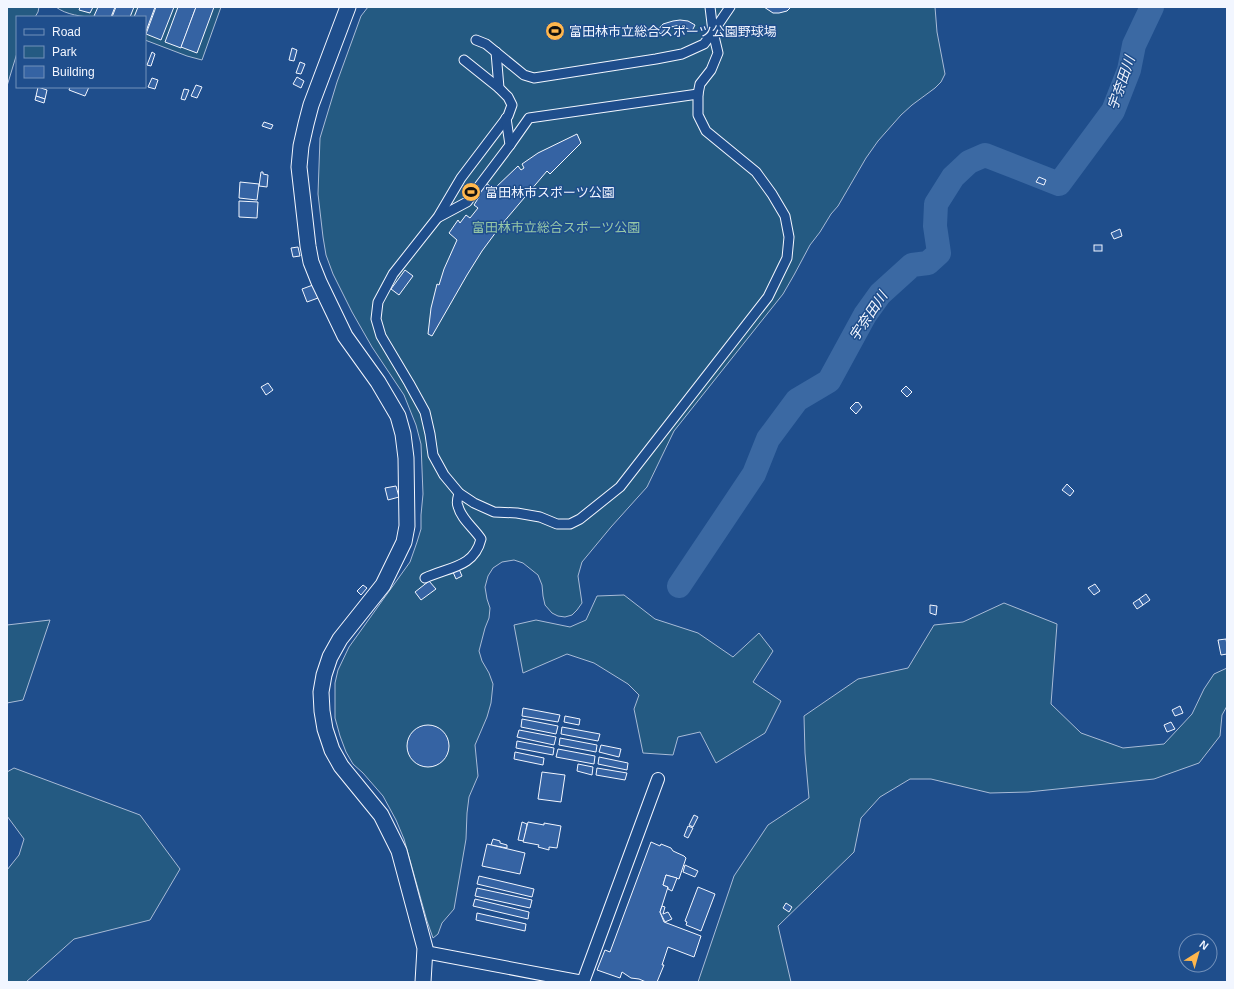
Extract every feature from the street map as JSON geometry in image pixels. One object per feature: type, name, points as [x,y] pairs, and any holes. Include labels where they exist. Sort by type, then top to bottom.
[{"type":"street","points":[[348,7],[311,105],[301,146],[299,168],[308,246],[319,282],[345,336],[378,382],[398,416],[403,434],[406,458],[407,526],[404,542],[383,585],[343,635],[330,657],[324,675],[321,692],[322,711],[325,729],[332,750],[341,766],[381,815],[399,851],[422,936],[424,952],[423,982]]},
{"type":"street","points":[[464,60],[499,88],[508,97],[512,105],[506,118],[461,178],[438,217],[393,274],[378,302],[376,320],[382,336],[425,412],[433,455],[444,475],[459,493],[474,504],[494,512],[517,513],[540,517],[557,524],[570,524],[580,519],[620,487],[768,297],[787,258],[789,237],[785,216],[772,194],[756,172],[706,131],[698,115],[698,94],[700,84],[711,70],[718,53],[713,32],[710,7]]},
{"type":"street","points":[[476,40],[486,44],[524,75],[534,78],[682,54],[704,44],[730,7]]},
{"type":"street","points":[[496,52],[499,88]]},
{"type":"street","points":[[438,217],[467,202],[510,146],[529,118],[698,94]]},
{"type":"street","points":[[506,118],[510,146]]},
{"type":"street","points":[[426,578],[464,563],[473,556],[479,548],[481,539],[475,530],[462,517],[457,505],[459,493]]},
{"type":"street","points":[[424,952],[583,982],[658,779]]},
{"type":"green space","points":[[7,7],[39,7],[36,16],[16,16],[16,56],[7,86]]},
{"type":"green space","points":[[56,7],[221,7],[202,60],[146,40],[146,16],[80,16],[64,12]]},
{"type":"green space","name":"富田林市立総合スポーツ公園","points":[[368,7],[935,7],[937,32],[945,74],[941,82],[935,88],[901,115],[878,141],[866,158],[838,206],[810,245],[783,294],[674,431],[647,487],[582,562],[578,576],[582,603],[577,610],[572,615],[565,617],[552,613],[545,605],[542,585],[538,575],[523,563],[514,560],[502,562],[493,568],[488,576],[485,587],[490,608],[489,618],[479,651],[493,684],[491,703],[487,717],[475,745],[478,776],[469,797],[466,839],[454,909],[442,923],[438,934],[433,938],[404,839],[396,820],[383,796],[353,764],[346,752],[335,718],[335,683],[338,670],[349,647],[410,562],[421,529],[423,494],[421,444],[416,425],[404,395],[372,347],[333,274],[326,255],[318,194],[320,138],[337,82],[361,16]]},
{"type":"green space","points":[[624,595],[655,619],[698,633],[733,657],[759,633],[773,651],[753,682],[781,701],[765,733],[716,763],[700,732],[678,737],[673,755],[643,753],[634,709],[639,695],[628,684],[594,663],[567,654],[523,673],[514,625],[536,620],[570,627],[586,620],[597,596]]},
{"type":"green space","points":[[1004,603],[1057,624],[1051,704],[1081,733],[1123,748],[1164,744],[1192,714],[1204,689],[1214,674],[1227,668],[1227,706],[1222,715],[1220,736],[1199,763],[1154,779],[1028,792],[990,793],[931,779],[910,779],[880,797],[861,818],[854,852],[778,926],[791,982],[698,982],[734,876],[768,825],[809,798],[805,753],[804,716],[858,679],[908,668],[934,625],[963,622]]},
{"type":"green space","points":[[50,620],[23,700],[7,703],[7,625]]},
{"type":"green space","points":[[14,768],[140,815],[180,869],[150,920],[74,939],[26,982],[7,982],[7,870],[19,855],[24,839],[7,816],[7,772]]},
{"type":"building","points":[[80,7],[93,7],[90,13],[79,10]]},
{"type":"building","points":[[98,7],[115,7],[111,16],[94,16]]},
{"type":"building","points":[[116,7],[134,7],[130,16],[112,16]]},
{"type":"building","points":[[138,7],[155,7],[146,31],[146,16],[134,16]]},
{"type":"building","points":[[156,7],[174,7],[161,40],[146,34]]},
{"type":"building","points":[[178,7],[196,7],[181,48],[165,42]]},
{"type":"building","points":[[196,7],[214,7],[197,53],[181,47]]},
{"type":"building","points":[[764,7],[791,7],[787,11],[773,13]]},
{"type":"building","points":[[680,20],[688,21],[695,25],[692,31],[680,25],[666,28],[661,34],[657,31],[663,24]]},
{"type":"building","points":[[292,48],[297,50],[294,61],[289,60]]},
{"type":"building","points":[[152,52],[155,54],[151,66],[147,65]]},
{"type":"building","points":[[300,62],[305,64],[301,74],[296,73]]},
{"type":"building","points":[[297,77],[304,81],[301,88],[293,84]]},
{"type":"building","points":[[152,78],[158,80],[155,89],[148,87]]},
{"type":"building","points":[[196,85],[202,87],[197,98],[191,96]]},
{"type":"building","points":[[38,88],[47,90],[45,99],[36,96]]},
{"type":"building","points":[[70,88],[89,88],[85,96],[69,90]]},
{"type":"building","points":[[184,89],[189,90],[185,100],[181,99]]},
{"type":"building","points":[[36,96],[45,99],[44,103],[35,100]]},
{"type":"building","points":[[264,122],[273,125],[271,129],[262,126]]},
{"type":"building","points":[[577,134],[581,143],[550,174],[547,171],[502,224],[482,251],[467,275],[432,336],[428,334],[431,308],[437,284],[439,285],[444,269],[457,240],[449,233],[458,220],[460,223],[466,215],[470,218],[478,208],[474,205],[479,197],[477,195],[486,183],[494,189],[518,166],[521,170],[524,168],[522,164],[538,153]]},
{"type":"building","points":[[261,172],[268,175],[267,187],[259,186]]},
{"type":"building","points":[[1039,177],[1046,180],[1044,185],[1036,182]]},
{"type":"building","points":[[240,182],[259,184],[257,200],[239,198]]},
{"type":"building","points":[[239,201],[258,202],[257,218],[239,217]]},
{"type":"building","points":[[1120,229],[1122,236],[1114,239],[1111,233]]},
{"type":"building","points":[[1094,245],[1102,245],[1102,251],[1094,251]]},
{"type":"building","points":[[298,247],[300,256],[293,257],[291,248]]},
{"type":"building","points":[[405,270],[413,276],[399,295],[391,289]]},
{"type":"building","points":[[313,285],[318,298],[307,302],[302,289]]},
{"type":"building","points":[[268,383],[273,390],[266,395],[261,387]]},
{"type":"building","points":[[906,386],[912,392],[907,397],[901,391]]},
{"type":"building","points":[[858,402],[862,407],[856,414],[850,408]]},
{"type":"building","points":[[1067,484],[1074,491],[1070,496],[1062,490]]},
{"type":"building","points":[[396,486],[399,497],[388,500],[385,488]]},
{"type":"building","points":[[459,569],[462,576],[456,579],[453,572]]},
{"type":"building","points":[[429,581],[436,589],[421,600],[415,592]]},
{"type":"building","points":[[1095,584],[1100,591],[1094,595],[1088,588]]},
{"type":"building","points":[[363,585],[367,588],[361,595],[357,591]]},
{"type":"building","points":[[1146,594],[1150,600],[1143,605],[1139,599]]},
{"type":"building","points":[[1139,599],[1143,605],[1137,609],[1133,603]]},
{"type":"building","points":[[930,605],[937,606],[936,615],[930,613]]},
{"type":"building","points":[[1226,639],[1227,654],[1221,655],[1218,640]]},
{"type":"building","points":[[1180,706],[1183,713],[1175,716],[1172,710]]},
{"type":"building","points":[[523,708],[560,715],[558,722],[522,716]]},
{"type":"building","points":[[565,716],[580,719],[579,725],[564,722]]},
{"type":"building","points":[[522,719],[558,726],[556,734],[521,727]]},
{"type":"building","points":[[1171,722],[1175,729],[1167,732],[1164,725]]},
{"type":"building","points":[[428,725],[443,731],[449,746],[443,761],[428,767],[413,761],[407,746],[413,731]]},
{"type":"building","points":[[562,727],[600,734],[598,741],[561,734]]},
{"type":"building","points":[[519,730],[556,737],[554,745],[517,737]]},
{"type":"building","points":[[560,738],[597,745],[596,752],[559,745]]},
{"type":"building","points":[[517,741],[554,748],[553,755],[516,748]]},
{"type":"building","points":[[601,745],[621,749],[619,757],[599,752]]},
{"type":"building","points":[[558,749],[595,756],[594,764],[556,757]]},
{"type":"building","points":[[515,752],[544,758],[543,765],[514,759]]},
{"type":"building","points":[[599,757],[628,763],[627,770],[598,764]]},
{"type":"building","points":[[578,764],[593,767],[592,775],[577,771]]},
{"type":"building","points":[[597,768],[627,773],[625,780],[596,775]]},
{"type":"building","points":[[542,772],[565,775],[561,802],[538,799]]},
{"type":"building","points":[[694,815],[698,817],[693,827],[689,825]]},
{"type":"building","points":[[522,822],[527,824],[524,841],[518,840]]},
{"type":"building","points":[[528,822],[561,826],[557,848],[549,847],[549,850],[538,847],[539,845],[523,842]]},
{"type":"building","points":[[688,826],[693,828],[688,838],[684,836]]},
{"type":"building","points":[[493,839],[507,845],[507,848],[491,845]]},
{"type":"building","points":[[651,842],[660,846],[661,844],[671,848],[673,851],[686,858],[679,879],[666,875],[663,885],[668,887],[660,912],[664,922],[701,936],[694,957],[668,947],[662,965],[664,965],[657,982],[646,982],[631,978],[622,972],[620,978],[597,970],[605,950],[610,952]]},
{"type":"building","points":[[487,844],[525,853],[520,874],[482,866]]},
{"type":"building","points":[[685,865],[698,871],[695,877],[683,872]]},
{"type":"building","points":[[666,875],[677,878],[672,891],[663,885]]},
{"type":"building","points":[[479,876],[534,889],[532,897],[477,884]]},
{"type":"building","points":[[698,887],[715,894],[701,931],[686,925],[687,922],[685,921]]},
{"type":"building","points":[[477,888],[532,900],[530,908],[475,896]]},
{"type":"building","points":[[475,899],[529,912],[528,919],[473,906]]},
{"type":"building","points":[[786,903],[792,907],[789,912],[783,908]]},
{"type":"building","points":[[662,906],[665,907],[663,914],[668,912],[672,919],[665,922],[660,912]]},
{"type":"building","points":[[477,913],[526,924],[525,931],[476,920]]},
{"type":"waterway","name":"宇奈田川","points":[[679,586],[754,474],[768,439],[797,400],[829,381],[865,315],[880,294],[912,265],[928,263],[939,253],[935,226],[936,204],[953,177],[969,162],[985,155],[1059,184],[1113,111],[1129,70],[1134,45],[1152,7]]},
{"type":"place","name":"富田林市立総合スポーツ公園野球場","points":[[555,31]]},
{"type":"place","name":"富田林市スポーツ公園","points":[[471,192]]}]
